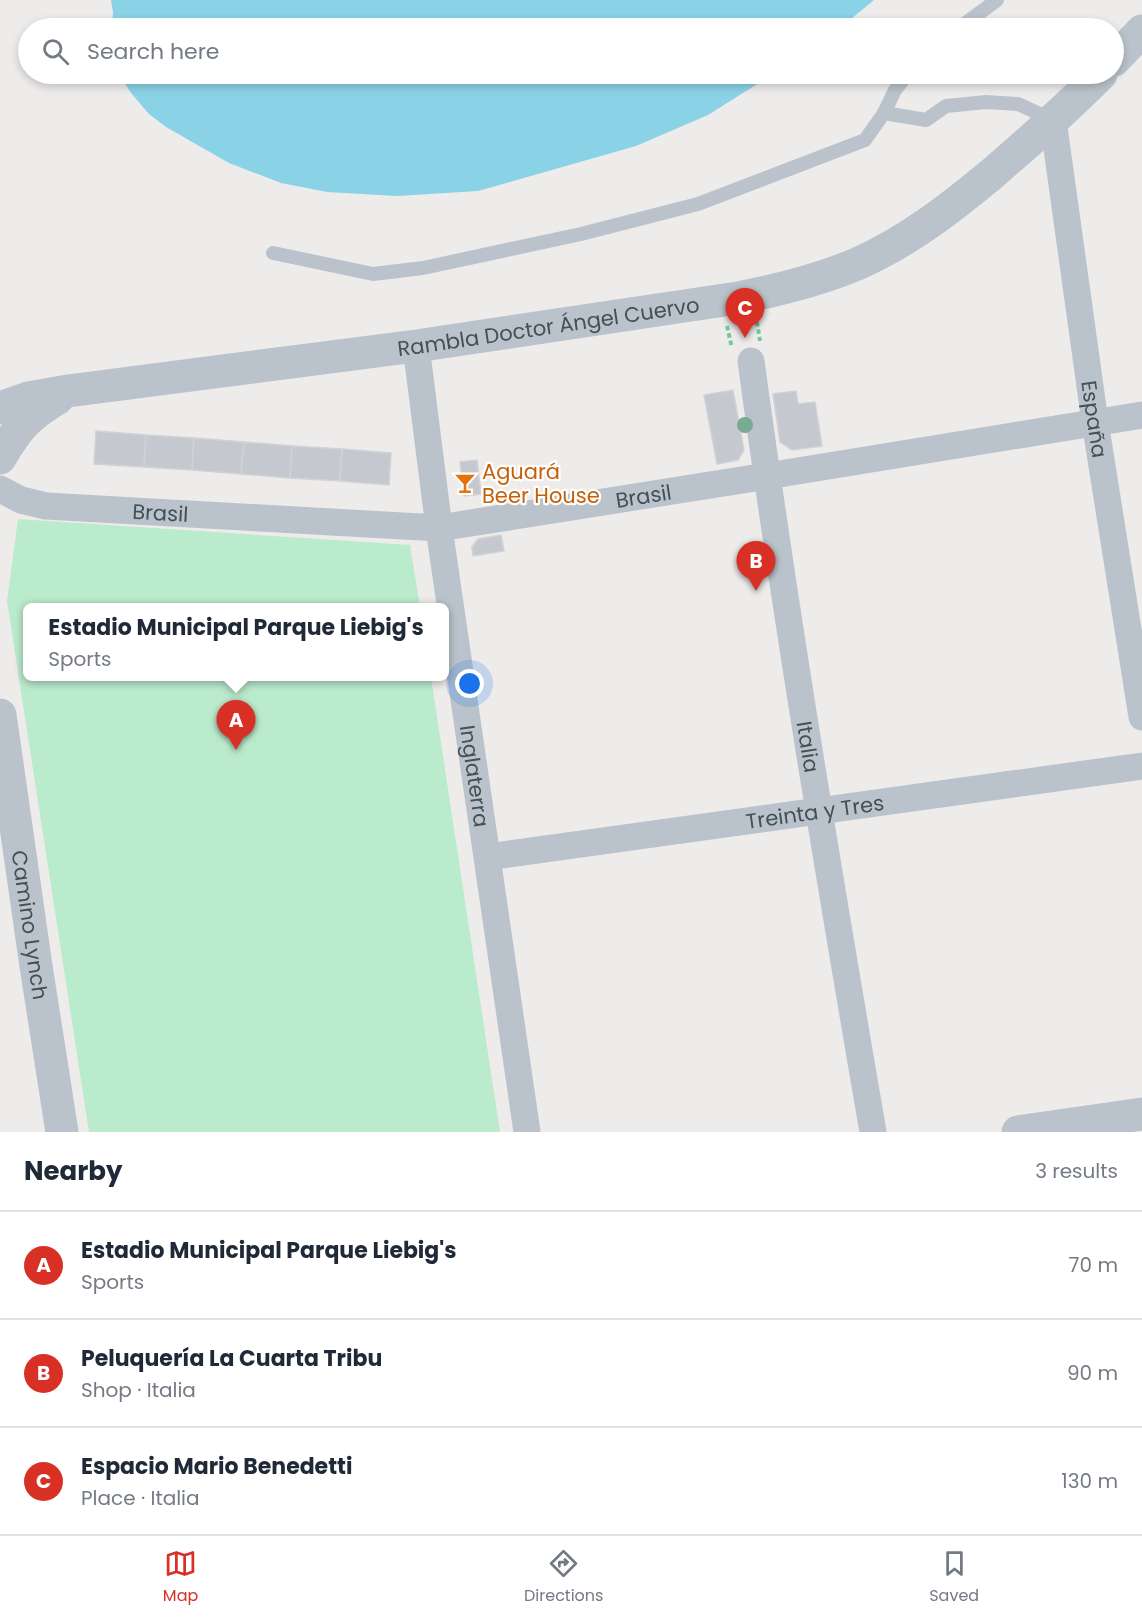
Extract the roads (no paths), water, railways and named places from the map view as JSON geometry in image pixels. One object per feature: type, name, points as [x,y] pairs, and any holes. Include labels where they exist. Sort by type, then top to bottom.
[{"type":"street","points":[[1124,49],[1142,31]]},
{"type":"street","name":"Rambla Doctor Ángel Cuervo","points":[[0,408],[28,398],[68,391],[416,346],[738,298],[828,276],[859,263],[917,231],[974,189],[1091,84]]},
{"type":"street","name":"España","points":[[1053,120],[1095,422],[1142,717]]},
{"type":"street","name":"Inglaterra","points":[[416,346],[439,528],[527,1132]]},
{"type":"street","name":"Italia","points":[[751,361],[819,811],[873,1132]]},
{"type":"street","points":[[0,458],[14,434],[35,412],[68,391]]},
{"type":"street","name":"Brasil","points":[[0,489],[21,500],[46,506],[439,528],[1142,415]]},
{"type":"street","name":"Camino Lynch","points":[[0,715],[62,1132]]},
{"type":"street","name":"Treinta y Tres","points":[[488,857],[1142,766]]},
{"type":"street","points":[[1018,1132],[1142,1114]]},
{"type":"lane","points":[[973,18],[997,0]]},
{"type":"lane","points":[[273,253],[373,274],[423,268],[581,234],[698,204],[866,140],[900,84]]},
{"type":"lane","points":[[884,113],[926,120],[946,106],[986,102],[1018,104],[1053,120]]},
{"type":"water","points":[[111,0],[874,0],[852,18],[113,18]]},
{"type":"water","points":[[125,84],[757,84],[708,115],[636,146],[478,191],[397,196],[327,192],[281,183],[229,163],[166,127],[149,114]]},
{"type":"place","name":"Espacio Mario Benedetti","points":[[745,338]]},
{"type":"place","name":"Aguará Beer House","points":[[465,483]]},
{"type":"place","name":"Peluquería La Cuarta Tribu","points":[[756,591]]},
{"type":"place","name":"Estadio Municipal Parque Liebig's","points":[[236,750]]}]
